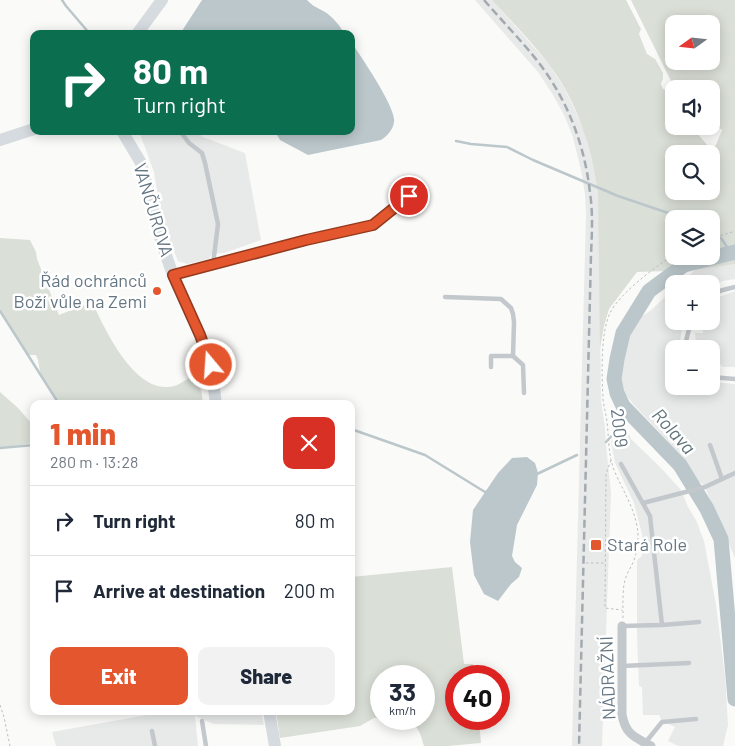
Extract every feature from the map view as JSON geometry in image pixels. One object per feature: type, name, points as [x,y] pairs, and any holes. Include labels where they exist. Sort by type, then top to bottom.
[{"type":"street","points":[[140,30],[162,0]]},
{"type":"street","points":[[0,140],[30,130]]},
{"type":"street","name":"VANČUROVA","points":[[124,135],[141,163],[160,236],[173,275],[209,357],[215,400]]},
{"type":"street","points":[[173,275],[373,225],[409,196]]},
{"type":"street","name":"NÁDRAŽNÍ","points":[[622,626],[622,714],[624,725],[635,738],[648,744]]},
{"type":"street","points":[[270,715],[275,746]]},
{"type":"lane","points":[[183,135],[188,143],[202,153],[205,163],[218,224],[213,264]]},
{"type":"lane","points":[[720,291],[735,287]]},
{"type":"lane","points":[[445,297],[501,299],[506,302],[513,314],[513,356]]},
{"type":"lane","points":[[491,366],[491,356],[513,356],[522,365],[524,392]]},
{"type":"lane","points":[[720,377],[735,378]]},
{"type":"lane","points":[[710,445],[722,479]]},
{"type":"lane","points":[[621,464],[650,516],[662,625]]},
{"type":"lane","points":[[643,503],[705,487],[735,473]]},
{"type":"lane","points":[[622,626],[699,622]]},
{"type":"lane","points":[[622,666],[690,663]]},
{"type":"lane","points":[[648,744],[662,722],[696,719]]},
{"type":"lane","points":[[202,722],[206,746]]},
{"type":"lane","points":[[152,731],[155,746]]},
{"type":"path","points":[[720,236],[735,231]]},
{"type":"path","name":"2009","points":[[622,626],[625,578],[634,559],[638,543],[637,526],[629,500],[611,460],[603,401],[603,350],[611,310],[628,291],[665,260]]},
{"type":"path","points":[[611,460],[606,474],[605,608],[623,610]]},
{"type":"path","points":[[586,563],[605,562]]},
{"type":"path","points":[[0,704],[10,746]]},
{"type":"shaded area","points":[[202,0],[307,0],[331,16],[342,30],[183,30]]},
{"type":"shaded area","points":[[475,0],[492,0],[549,64],[564,88],[585,133],[595,173],[599,214],[601,400],[611,493],[602,746],[572,746],[586,214],[582,175],[573,137],[553,95],[538,72]]},
{"type":"shaded area","points":[[492,0],[626,0],[641,29],[639,34],[647,54],[655,59],[663,73],[661,84],[665,90],[665,135],[699,135],[707,145],[665,145],[665,200],[720,200],[720,145],[716,145],[722,130],[720,129],[720,80],[671,80],[666,70],[720,70],[720,15],[665,15],[665,69],[631,0],[735,0],[735,264],[695,270],[637,272],[609,309],[600,348],[598,194],[592,159],[582,125],[567,93],[548,63]]},
{"type":"shaded area","points":[[355,48],[390,106],[394,122],[385,137],[381,140],[308,155],[280,140],[277,135],[355,135]]},
{"type":"shaded area","points":[[140,135],[201,135],[245,153],[261,240],[224,253],[212,254],[209,259],[187,264],[178,261],[168,236],[154,172]]},
{"type":"shaded area","points":[[0,238],[30,240],[59,315],[92,302],[104,327],[121,354],[130,367],[141,377],[153,384],[172,387],[190,377],[199,384],[202,400],[56,400],[40,372],[36,355],[29,355],[0,311]]},
{"type":"shaded area","points":[[735,264],[735,279],[720,282],[720,275],[690,275],[695,270]]},
{"type":"shaded area","points":[[735,291],[735,367],[723,367],[720,364],[720,340],[695,340],[695,333],[703,333],[703,330],[720,330],[720,297]]},
{"type":"shaded area","points":[[665,297],[665,330],[682,330],[680,340],[665,340],[665,395],[720,395],[720,383],[735,384],[735,558],[704,485],[694,479],[682,456],[626,395],[621,380],[621,366],[626,345],[631,331],[639,318]]},
{"type":"shaded area","points":[[0,392],[30,422],[30,443],[0,448]]},
{"type":"shaded area","points":[[629,434],[631,439],[681,490],[704,541],[716,605],[725,676],[728,725],[723,746],[678,746],[668,741],[675,727],[662,721],[659,715],[643,715],[642,687],[639,686],[637,636],[637,560],[642,556],[642,534],[634,503],[615,463],[611,441]]},
{"type":"shaded area","points":[[527,457],[535,463],[538,473],[537,485],[517,525],[512,556],[515,562],[522,568],[519,577],[498,601],[484,594],[474,575],[470,542],[473,510],[498,473],[512,458]]},
{"type":"shaded area","points":[[452,567],[464,664],[473,665],[445,665],[445,730],[480,730],[481,743],[424,746],[418,730],[435,730],[435,665],[370,665],[370,720],[360,726],[280,738],[277,715],[355,715],[355,577]]},
{"type":"shaded area","points":[[147,715],[262,715],[264,725],[214,724],[195,716],[198,746],[56,746],[52,732]]},
{"type":"waterway","points":[[62,0],[87,30]]},
{"type":"waterway","points":[[456,141],[507,147],[618,196],[665,212]]},
{"type":"waterway","points":[[721,238],[731,253]]},
{"type":"waterway","name":"Rolava","points":[[735,252],[684,265],[649,291],[623,333],[614,379],[617,393],[623,406],[680,465],[707,509],[721,539],[735,699]]},
{"type":"waterway","points":[[0,311],[56,400]]},
{"type":"waterway","points":[[606,442],[621,426],[623,406]]},
{"type":"waterway","points":[[355,430],[425,455],[485,492],[487,491]]},
{"type":"waterway","points":[[0,448],[30,445]]},
{"type":"waterway","points":[[537,474],[577,455]]},
{"type":"railway","points":[[484,0],[539,63],[567,108],[574,125],[588,175],[592,208],[592,231],[579,746]]},
{"type":"place","name":"Řád ochránců Boží vůle na Zemi","points":[[157,291]]},
{"type":"place","name":"Stará Role","points":[[596,545]]},
{"type":"route","points":[[211,365],[205,346],[173,275],[306,240],[373,225],[409,196]]}]
